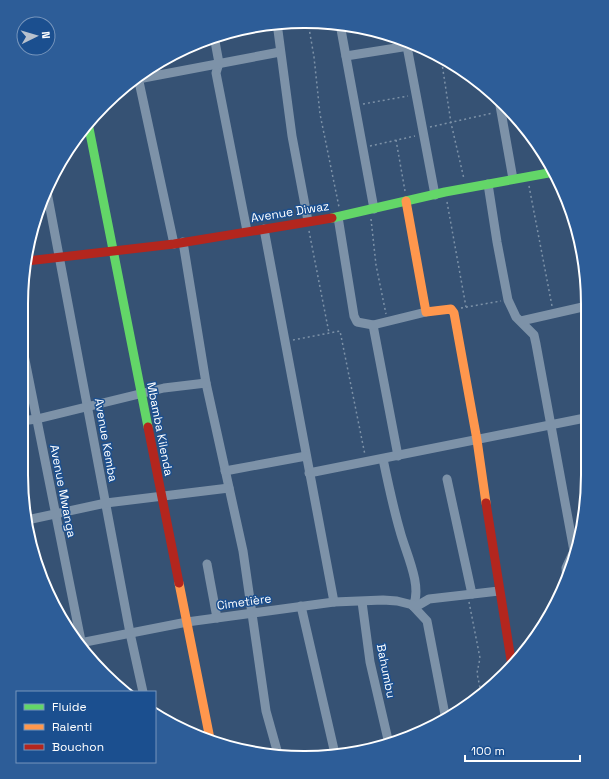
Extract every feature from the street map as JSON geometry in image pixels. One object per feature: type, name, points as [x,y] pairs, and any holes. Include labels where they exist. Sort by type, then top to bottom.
[{"type":"street","points":[[278,29],[292,136],[308,221]]},
{"type":"street","points":[[341,30],[372,209]]},
{"type":"street","points":[[215,43],[219,63],[216,73],[247,231]]},
{"type":"street","points":[[346,56],[400,46]]},
{"type":"street","points":[[410,49],[416,95],[435,195]]},
{"type":"street","points":[[150,76],[280,52]]},
{"type":"street","points":[[139,83],[179,243],[206,383],[243,551],[266,711],[277,749]]},
{"type":"street","points":[[501,112],[513,179]]},
{"type":"street","name":"Mbamba Kilenda","points":[[90,131],[209,734]]},
{"type":"street","name":"Avenue Diwaz","points":[[31,260],[179,243],[264,229],[339,216],[445,192],[547,173]]},
{"type":"street","points":[[488,184],[508,300],[516,317],[534,335],[573,543]]},
{"type":"street","name":"Avenue Kemba","points":[[49,199],[130,633],[143,691]]},
{"type":"street","points":[[406,201],[426,312]]},
{"type":"street","points":[[339,216],[354,316],[357,322],[373,325],[426,312],[451,309],[454,313],[477,440],[499,591],[511,658]]},
{"type":"street","points":[[264,229],[334,602]]},
{"type":"street","points":[[521,321],[553,312],[581,307]]},
{"type":"street","points":[[373,325],[398,456]]},
{"type":"street","name":"Avenue Mwanga","points":[[28,375],[79,634]]},
{"type":"street","points":[[28,420],[37,419],[141,393],[206,383]]},
{"type":"street","points":[[309,473],[581,419]]},
{"type":"street","points":[[225,471],[306,456]]},
{"type":"street","points":[[383,459],[400,533],[413,571],[416,600],[413,606]]},
{"type":"street","points":[[447,479],[469,594]]},
{"type":"street","points":[[31,519],[106,503],[161,495],[229,488]]},
{"type":"street","points":[[207,564],[217,618]]},
{"type":"street","points":[[413,606],[417,606],[429,599],[499,591]]},
{"type":"street","name":"Cimetière","points":[[85,643],[187,622],[334,602],[397,601],[413,606]]},
{"type":"street","name":"Bahumbu","points":[[362,602],[370,662],[388,738]]},
{"type":"street","points":[[301,606],[334,749]]},
{"type":"street","points":[[413,606],[427,621],[445,713]]},
{"type":"path","points":[[309,28],[314,57],[320,114],[339,216]]},
{"type":"path","points":[[442,65],[451,123],[466,189]]},
{"type":"path","points":[[355,106],[416,95]]},
{"type":"path","points":[[361,148],[396,140],[451,123],[501,112]]},
{"type":"path","points":[[396,140],[406,201]]},
{"type":"path","points":[[527,176],[553,312]]},
{"type":"path","points":[[445,192],[466,307]]},
{"type":"path","points":[[372,209],[376,265],[388,321]]},
{"type":"path","points":[[308,221],[329,333]]},
{"type":"path","points":[[451,309],[508,300]]},
{"type":"path","points":[[285,342],[340,331],[366,462]]},
{"type":"path","points":[[469,594],[480,658],[477,673],[480,688]]},
{"type":"traffic: fast","points":[[90,131],[148,427]]},
{"type":"traffic: fast","points":[[332,218],[445,192],[548,173]]},
{"type":"traffic: slow","points":[[406,201],[426,312],[451,309],[454,313],[477,440],[486,503]]},
{"type":"traffic: slow","points":[[179,583],[209,733]]},
{"type":"traffic: jam","points":[[31,260],[174,244],[332,218]]},
{"type":"traffic: jam","points":[[148,427],[179,583]]},
{"type":"traffic: jam","points":[[486,503],[511,658]]}]
